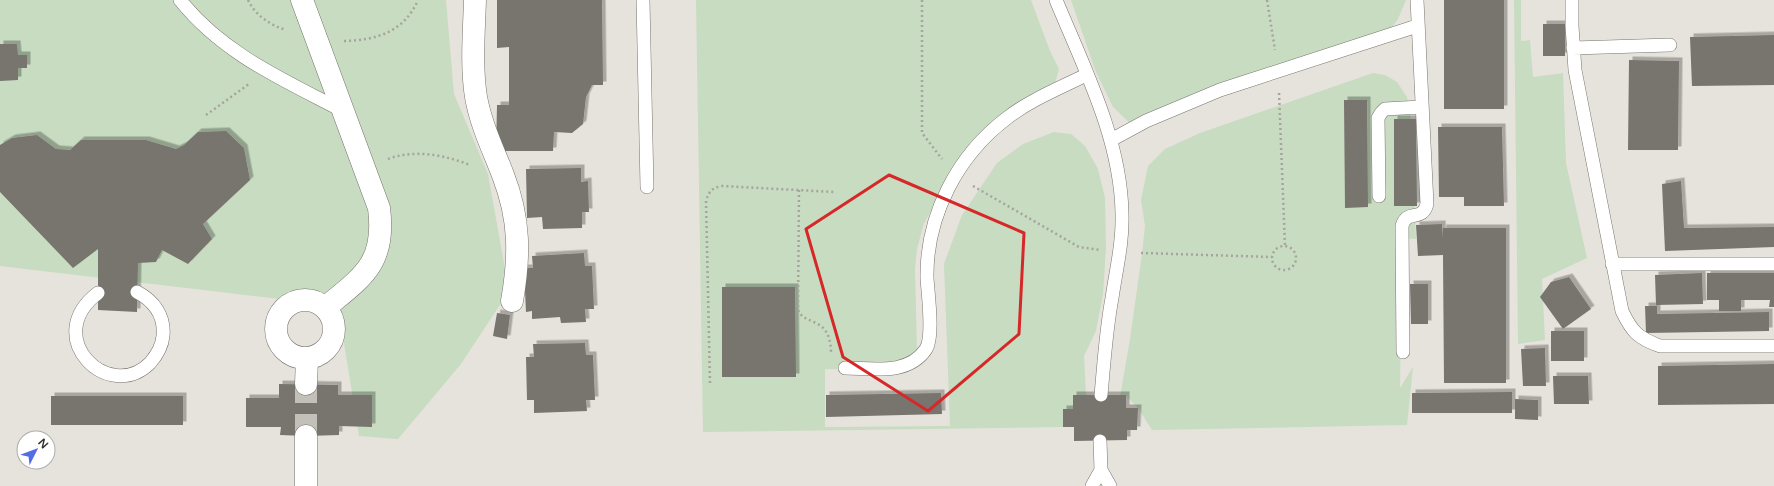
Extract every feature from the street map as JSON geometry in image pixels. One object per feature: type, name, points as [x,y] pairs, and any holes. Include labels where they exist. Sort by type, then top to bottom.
[{"type":"street","points":[[302,0],[365,167],[379,208],[382,227],[379,246],[374,258],[363,275],[326,308]]},
{"type":"street","points":[[475,0],[473,71],[476,98],[482,125],[503,176],[513,206],[518,238],[517,269],[512,301]]},
{"type":"street","points":[[309,299],[318,302],[326,308],[334,325],[332,339],[324,351],[307,359],[292,355],[281,346],[276,333],[277,318],[282,310],[289,304],[298,300],[309,299]]},
{"type":"street","points":[[306,384],[307,359]]},
{"type":"street","points":[[306,436],[306,486]]},
{"type":"lane","points":[[180,0],[210,32],[235,52],[263,69],[344,111]]},
{"type":"lane","points":[[643,0],[647,187]]},
{"type":"lane","points":[[1056,0],[1111,140],[1119,176],[1122,214],[1120,252],[1112,300],[1101,395]]},
{"type":"lane","points":[[1403,352],[1402,226],[1404,220],[1408,216],[1420,215],[1425,211],[1427,204],[1417,26],[1417,0]]},
{"type":"lane","points":[[1572,0],[1573,48],[1579,91],[1622,311],[1630,327],[1643,340],[1660,346],[1774,346]]},
{"type":"lane","points":[[1111,140],[1146,121],[1183,104],[1220,90],[1417,26]]},
{"type":"lane","points":[[1573,48],[1670,45]]},
{"type":"lane","points":[[845,368],[899,368],[915,362],[926,348],[930,331],[927,276],[929,250],[934,224],[943,199],[955,176],[970,154],[987,134],[1007,118],[1029,103],[1086,75]]},
{"type":"lane","points":[[1379,196],[1378,118],[1385,109],[1421,106]]},
{"type":"lane","points":[[1612,264],[1774,264]]},
{"type":"lane","points":[[98,293],[87,302],[79,314],[76,328],[77,342],[83,355],[92,366],[104,373],[119,376],[132,374],[145,367],[155,357],[162,344],[163,330],[161,318],[156,308],[148,298],[137,292]]},
{"type":"lane","points":[[1100,440],[1101,470],[1110,486]]},
{"type":"lane","points":[[1092,486],[1101,470]]},
{"type":"path","points":[[922,0],[922,133],[955,176],[1079,247],[1120,252],[1272,257]]},
{"type":"path","points":[[1267,0],[1278,71],[1285,246]]},
{"type":"path","points":[[206,115],[250,84],[263,69]]},
{"type":"path","points":[[365,167],[394,156],[422,154],[450,157],[472,166]]},
{"type":"path","points":[[710,382],[706,201],[708,193],[714,188],[722,186],[834,192]]},
{"type":"path","points":[[799,190],[799,314],[815,321],[826,331],[831,346],[832,368],[845,368]]},
{"type":"path","points":[[1285,246],[1291,248],[1295,253],[1296,259],[1294,265],[1289,269],[1284,270],[1273,264],[1272,257],[1274,252],[1279,247],[1285,246]]},
{"type":"highlighted area","points":[[889,175],[1024,233],[1019,334],[928,411],[843,357],[806,229]]},
{"type":"green space","points":[[0,0],[446,0],[454,94],[488,174],[509,291],[461,364],[398,439],[359,436],[338,306],[0,266]]},
{"type":"green space","points":[[696,0],[1031,0],[1050,51],[1059,69],[1054,87],[956,169],[924,223],[917,249],[915,269],[917,351],[888,370],[825,369],[825,427],[950,426],[944,264],[962,215],[997,163],[1023,144],[1054,132],[1071,134],[1085,146],[1098,169],[1105,198],[1106,248],[1103,294],[1096,331],[1084,356],[1087,414],[1073,409],[1063,409],[1063,427],[703,432]]},
{"type":"green space","points":[[1071,0],[1406,0],[1398,19],[1387,34],[1133,126],[1113,107],[1096,72]]},
{"type":"green space","points":[[1514,0],[1521,0],[1521,41],[1530,40],[1533,77],[1563,73],[1566,163],[1587,258],[1542,279],[1545,340],[1518,344]]},
{"type":"green space","points":[[1373,73],[1385,75],[1397,82],[1407,97],[1411,119],[1416,239],[1402,238],[1400,388],[1413,367],[1407,425],[1152,430],[1138,408],[1126,396],[1118,409],[1142,254],[1145,226],[1141,200],[1148,166],[1165,149],[1200,133]]},
{"type":"building","points":[[497,0],[602,0],[603,85],[592,85],[586,97],[583,124],[572,133],[554,132],[553,151],[496,151],[497,105],[509,105],[509,47],[497,48]]},
{"type":"building","points":[[1444,0],[1504,0],[1504,109],[1444,109]]},
{"type":"building","points":[[1543,24],[1565,24],[1565,56],[1543,56]]},
{"type":"building","points":[[1774,35],[1774,85],[1692,86],[1690,37]]},
{"type":"building","points":[[0,44],[17,44],[18,55],[27,55],[27,68],[18,68],[18,80],[0,81]]},
{"type":"building","points":[[1629,60],[1679,61],[1678,150],[1628,150]]},
{"type":"building","points":[[1344,100],[1367,100],[1368,207],[1345,208]]},
{"type":"building","points":[[1394,119],[1416,119],[1417,206],[1394,206]]},
{"type":"building","points":[[1438,127],[1502,127],[1504,206],[1464,206],[1464,197],[1439,197]]},
{"type":"building","points":[[226,131],[244,148],[250,180],[203,224],[212,239],[188,264],[162,250],[156,262],[138,263],[137,312],[98,310],[98,249],[73,268],[0,192],[0,145],[12,138],[37,135],[56,149],[70,150],[81,140],[146,140],[176,149],[184,145],[198,132]]},
{"type":"building","points":[[581,168],[581,182],[588,181],[589,212],[582,212],[582,228],[543,229],[542,217],[527,218],[526,169]]},
{"type":"building","points":[[1681,181],[1684,228],[1774,227],[1774,247],[1665,251],[1662,184]]},
{"type":"building","points":[[1442,224],[1443,238],[1443,228],[1506,228],[1506,383],[1444,383],[1443,255],[1418,256],[1416,225]]},
{"type":"building","points":[[584,253],[585,266],[592,266],[594,309],[585,309],[586,322],[561,323],[560,317],[532,319],[532,311],[526,312],[524,268],[533,268],[532,256]]},
{"type":"building","points":[[1702,273],[1703,304],[1656,305],[1655,275]]},
{"type":"building","points":[[1707,273],[1774,273],[1774,307],[1769,307],[1770,300],[1741,300],[1741,311],[1719,311],[1719,300],[1707,300]]},
{"type":"building","points":[[1569,277],[1591,309],[1563,329],[1540,297],[1551,282]]},
{"type":"building","points":[[1410,284],[1428,284],[1428,324],[1411,324]]},
{"type":"building","points":[[722,287],[795,287],[796,377],[722,377]]},
{"type":"building","points":[[1645,306],[1657,306],[1657,314],[1769,312],[1769,331],[1646,333]]},
{"type":"building","points":[[497,313],[510,315],[507,339],[493,336]]},
{"type":"building","points":[[1551,331],[1584,331],[1584,361],[1551,361]]},
{"type":"building","points":[[585,343],[586,355],[593,355],[595,400],[586,400],[587,411],[534,413],[534,400],[527,400],[526,357],[534,357],[533,344]]},
{"type":"building","points":[[1545,348],[1546,386],[1523,386],[1521,349]]},
{"type":"building","points":[[1774,364],[1774,404],[1658,405],[1658,366]]},
{"type":"building","points":[[1553,376],[1588,376],[1589,404],[1554,404]]},
{"type":"building","points":[[279,384],[338,385],[338,395],[372,395],[372,427],[339,426],[339,435],[306,436],[280,435],[281,427],[246,427],[246,398],[279,398]]},
{"type":"building","points":[[1512,392],[1512,413],[1412,413],[1412,393]]},
{"type":"building","points":[[941,393],[942,414],[826,417],[826,395]]},
{"type":"building","points":[[1073,395],[1126,395],[1126,408],[1138,408],[1137,430],[1127,430],[1127,440],[1074,441],[1074,427],[1063,427],[1063,409],[1073,409]]},
{"type":"building","points":[[51,396],[183,396],[183,425],[51,425]]},
{"type":"building","points":[[1515,399],[1538,400],[1538,420],[1515,419]]},
{"type":"tunnel","points":[[306,384],[306,436]]}]
